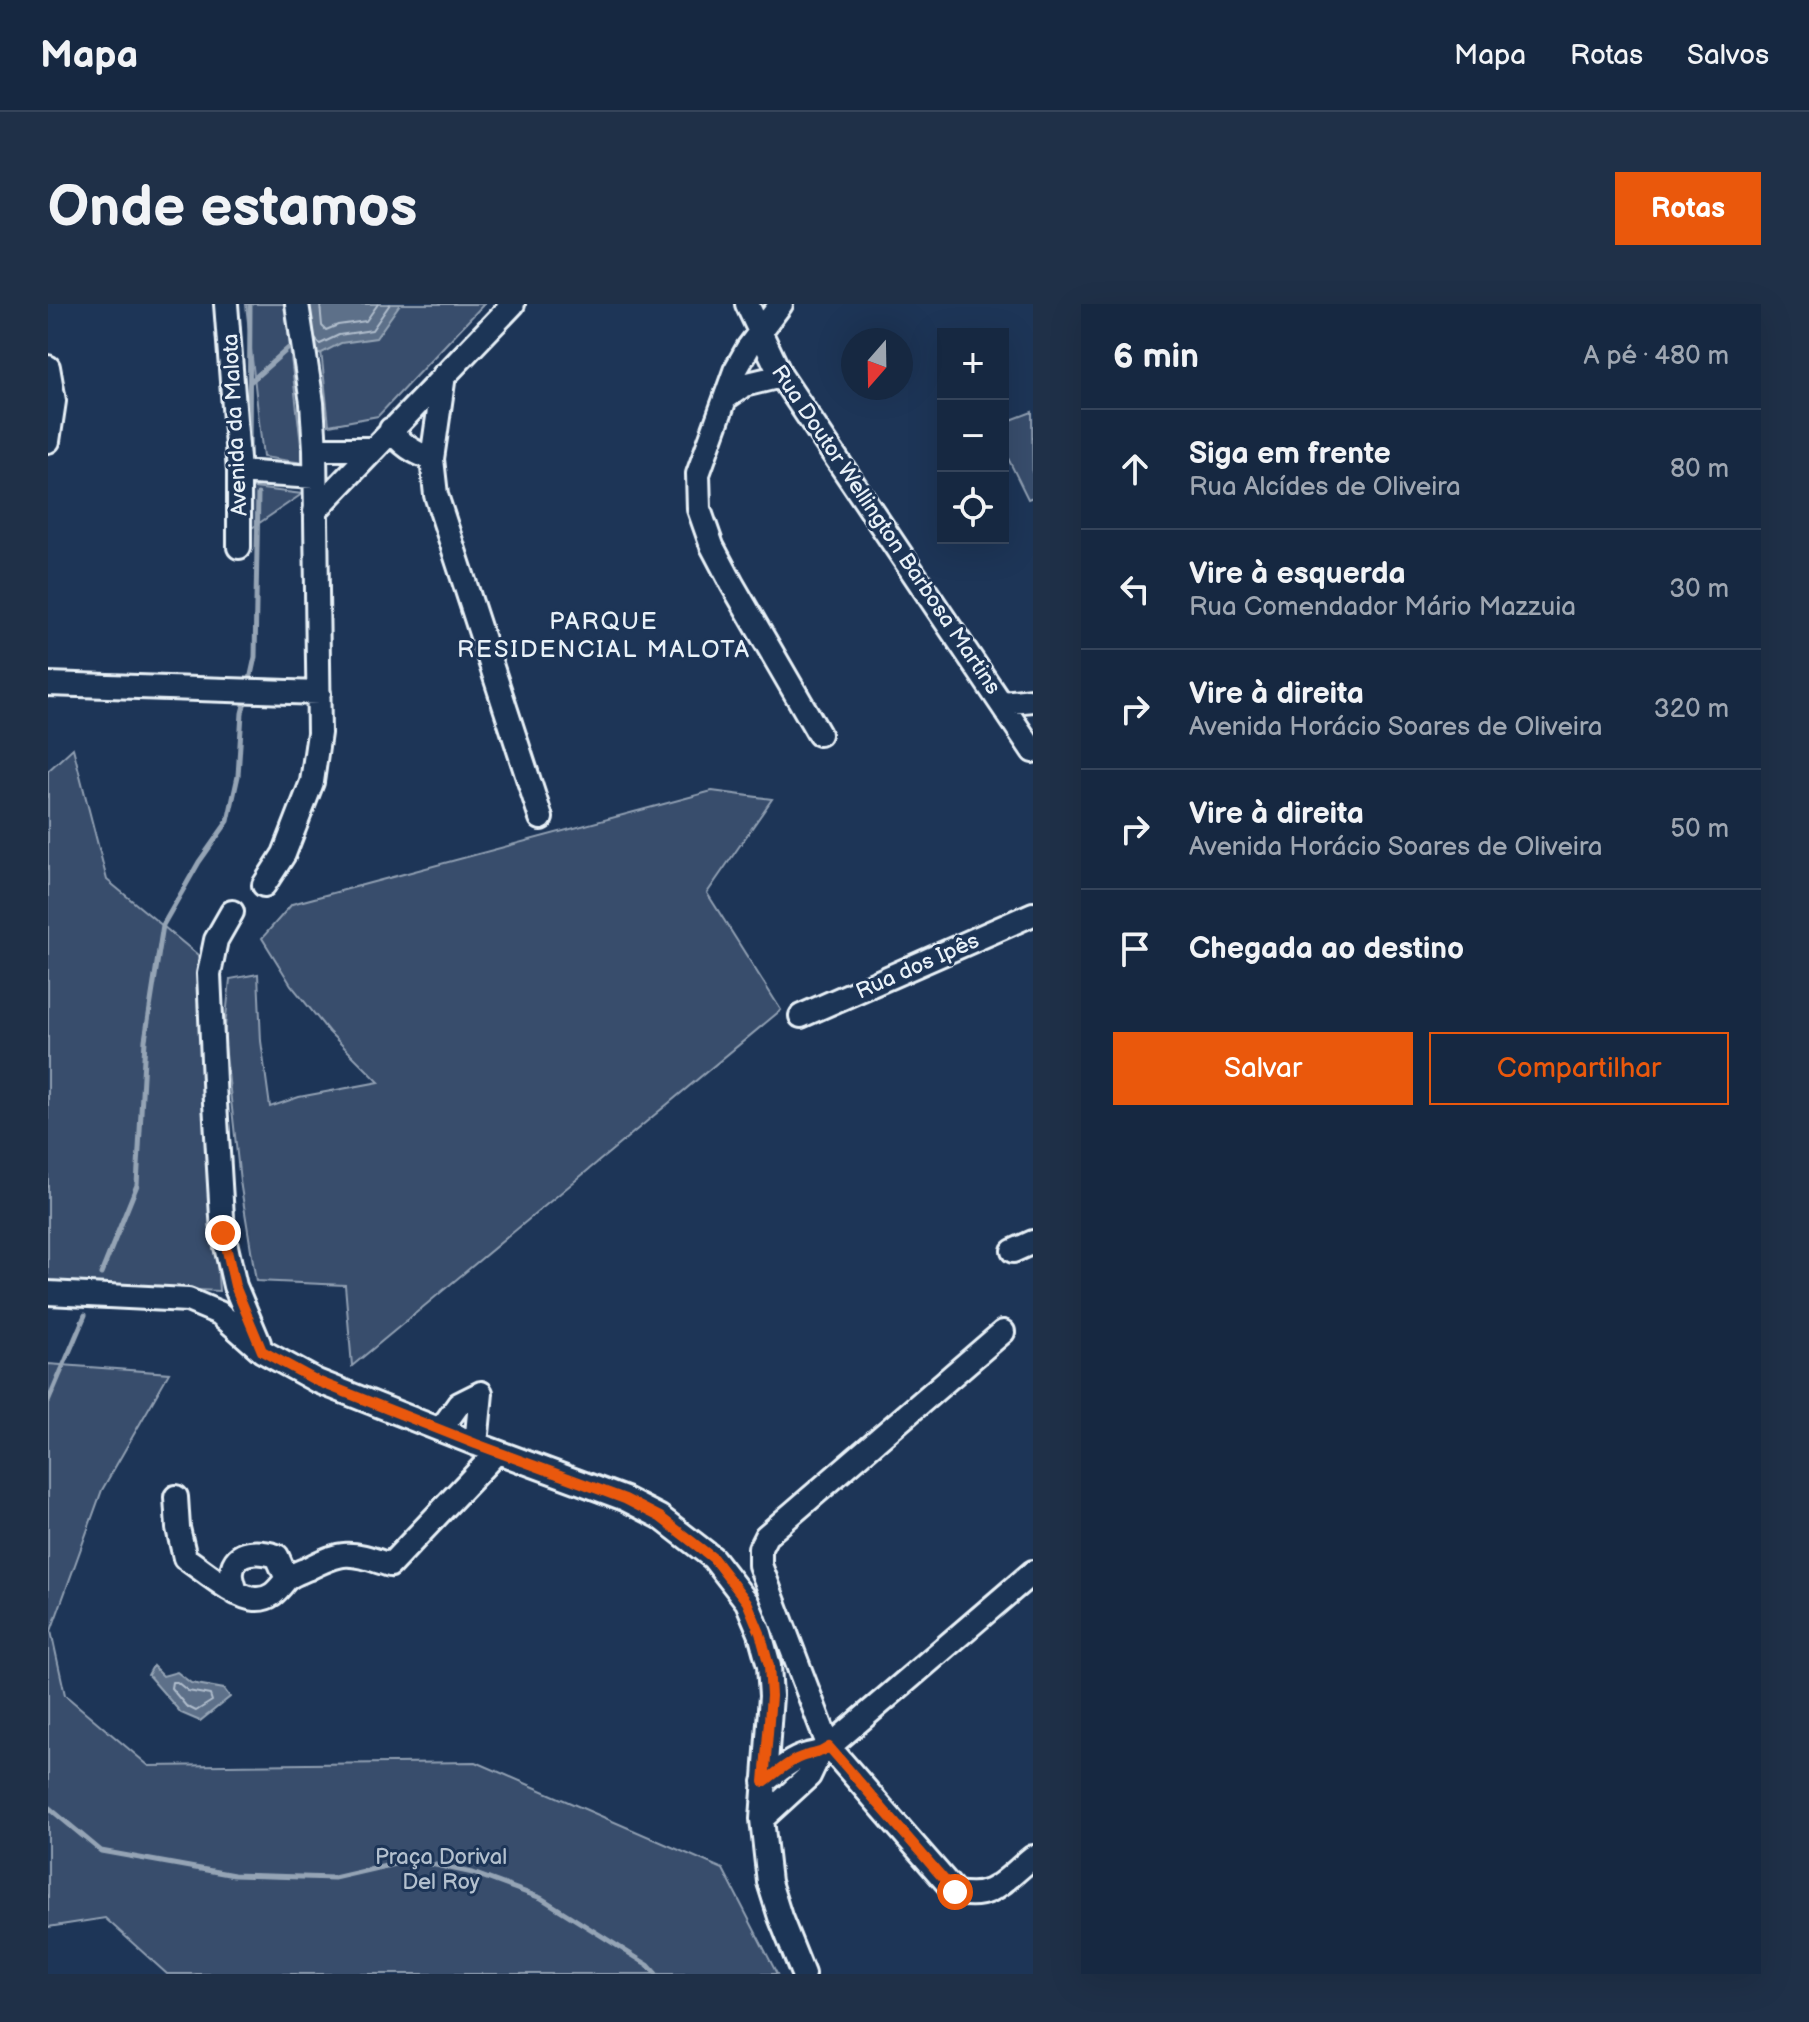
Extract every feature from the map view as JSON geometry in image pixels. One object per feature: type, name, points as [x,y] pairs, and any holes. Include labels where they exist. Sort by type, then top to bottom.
[{"type":"street","name":"Avenida da Malota","points":[[226,304],[239,472],[239,547]]},
{"type":"street","points":[[264,885],[284,854],[312,782],[319,733],[315,449],[312,403],[297,304]]},
{"type":"street","points":[[315,511],[513,304]]},
{"type":"street","name":"Rua Doutor Wellington Barbosa Martins","points":[[747,304],[781,376],[1033,751]]},
{"type":"street","points":[[781,304],[735,371],[698,474],[699,509],[712,546],[732,584],[819,734]]},
{"type":"street","points":[[48,367],[54,401],[48,441]]},
{"type":"street","points":[[444,375],[432,459],[436,495],[541,818]]},
{"type":"street","points":[[727,397],[744,385],[781,376]]},
{"type":"street","points":[[391,429],[417,454],[432,459]]},
{"type":"street","points":[[315,449],[374,449]]},
{"type":"street","points":[[239,472],[314,477]]},
{"type":"street","points":[[48,684],[319,693]]},
{"type":"street","points":[[1002,703],[1033,700]]},
{"type":"street","points":[[232,912],[216,940],[209,974],[223,1233],[235,1286],[262,1351]]},
{"type":"street","name":"Rua dos Ipês","points":[[801,1016],[1033,914]]},
{"type":"street","points":[[48,1293],[188,1300],[219,1313],[262,1351],[317,1381],[625,1499],[691,1538],[729,1577],[751,1613],[769,1666],[771,1696],[762,1819],[769,1882],[803,1974]]},
{"type":"street","points":[[1003,1332],[766,1536],[760,1548],[760,1565],[824,1751],[955,1892],[970,1896],[986,1895],[1033,1857]]},
{"type":"street","points":[[176,1497],[178,1528],[185,1558],[236,1593],[255,1599],[273,1596],[287,1579],[334,1555],[349,1553],[390,1565],[486,1448],[481,1393],[446,1432]]},
{"type":"street","points":[[236,1593],[232,1571],[238,1559],[249,1552],[277,1556],[287,1579]]},
{"type":"street","points":[[762,1819],[809,1776],[824,1751],[1033,1572]]},
{"type":"street","points":[[764,1782],[805,1755],[824,1751]]},
{"type":"green space","points":[[246,304],[285,304],[303,463],[263,457]]},
{"type":"green space","points":[[316,304],[484,304],[378,416],[329,425]]},
{"type":"green space","points":[[1032,412],[1033,497],[1028,499],[1009,460],[1009,421]]},
{"type":"green space","points":[[246,487],[302,494],[249,530]]},
{"type":"green space","points":[[73,748],[107,880],[198,955],[219,1291],[48,1283],[48,771]]},
{"type":"green space","points":[[712,791],[772,799],[707,893],[781,1010],[352,1366],[345,1285],[256,1281],[240,1181],[224,1036],[230,979],[258,974],[261,1041],[270,1107],[299,1097],[379,1082],[329,1032],[291,985],[262,938],[292,904]]},
{"type":"green space","name":"Praça Dorival Del Roy","points":[[48,1364],[169,1373],[102,1490],[51,1631],[65,1695],[149,1766],[476,1762],[723,1869],[777,1974],[167,1974],[105,1918],[48,1927]]},
{"type":"water","points":[[302,304],[400,304],[376,338],[341,343],[318,355],[311,352]]},
{"type":"water","points":[[153,1666],[163,1676],[177,1672],[191,1683],[224,1689],[230,1697],[200,1721],[181,1713],[148,1675]]},
{"type":"waterway","points":[[249,466],[250,304]]},
{"type":"waterway","points":[[250,382],[291,346]]},
{"type":"waterway","points":[[249,684],[255,657],[258,494]]},
{"type":"waterway","points":[[101,1274],[137,1185],[145,1040],[163,925],[199,862],[228,821],[238,776],[246,697]]},
{"type":"waterway","points":[[48,1402],[85,1315]]},
{"type":"waterway","points":[[48,1807],[101,1851],[234,1875],[334,1878],[412,1860],[473,1873],[541,1898],[648,1965],[656,1974]]},
{"type":"district","name":"PARQUE RESIDENCIAL MALOTA","points":[[604,635]]},
{"type":"route","points":[[223,1233],[235,1286],[262,1351],[317,1381],[625,1499],[691,1538],[729,1577],[747,1602],[760,1633],[769,1666],[771,1696],[764,1782],[805,1755],[819,1755],[829,1747],[955,1892]]}]
